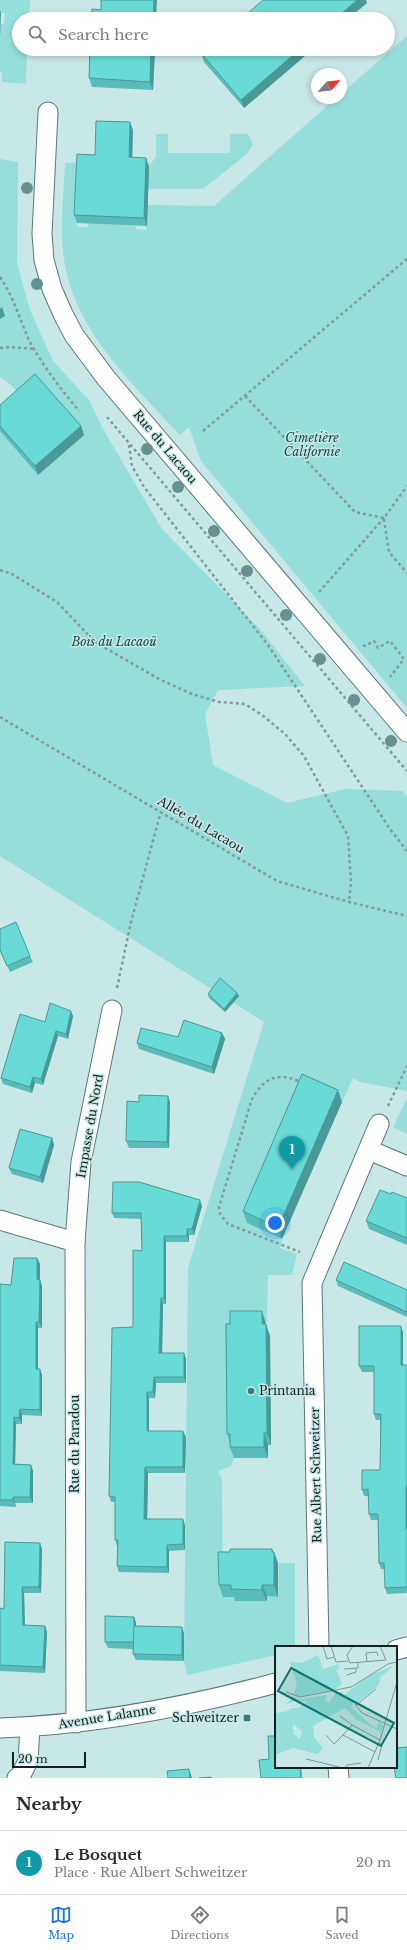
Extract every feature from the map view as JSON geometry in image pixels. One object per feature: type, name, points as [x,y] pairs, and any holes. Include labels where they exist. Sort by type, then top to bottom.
[{"type":"street","name":"Rue du Lacaou","points":[[48,112],[42,234],[44,260],[52,289],[74,335],[106,378],[407,732]]},
{"type":"street","name":"Impasse du Nord","points":[[75,1242],[81,1162],[112,1010]]},
{"type":"street","name":"Rue Albert Schweitzer","points":[[318,1646],[312,1283],[379,1124]]},
{"type":"street","points":[[369,1150],[407,1166]]},
{"type":"street","points":[[0,1220],[75,1242]]},
{"type":"street","name":"Rue du Paradou","points":[[75,1242],[76,1724]]},
{"type":"street","points":[[397,1650],[407,1647]]},
{"type":"street","name":"Avenue Lalanne","points":[[0,1728],[76,1724],[216,1699],[275,1683]]},
{"type":"street","points":[[17,1778],[20,1777],[28,1761],[30,1727]]},
{"type":"street","points":[[338,1768],[339,1778]]},
{"type":"path","points":[[203,431],[407,259]]},
{"type":"path","points":[[0,277],[13,299],[29,340],[49,372],[79,411]]},
{"type":"path","points":[[0,348],[10,347],[35,349]]},
{"type":"path","points":[[245,396],[355,512],[384,518]]},
{"type":"path","points":[[129,444],[132,466],[144,487],[268,645],[390,829],[407,851]]},
{"type":"path","points":[[323,597],[318,591],[384,518],[407,486]]},
{"type":"path","points":[[384,518],[388,552],[407,573]]},
{"type":"path","points":[[0,570],[12,574],[57,602],[95,642],[159,679],[192,694],[219,702],[245,704],[286,734],[304,756],[348,836],[352,882],[349,902]]},
{"type":"path","points":[[360,641],[365,646],[374,641],[378,648],[390,641],[404,659],[390,678]]},
{"type":"path","name":"Allée du Lacaou","points":[[0,717],[278,881],[349,902],[407,916]]},
{"type":"path","points":[[112,1010],[131,922],[161,811]]},
{"type":"path","points":[[379,1124],[407,1066]]},
{"type":"path","points":[[298,1081],[289,1077],[272,1079],[265,1081],[259,1087],[252,1099],[222,1197],[220,1214],[228,1224],[245,1232],[322,1260]]},
{"type":"green space","points":[[0,0],[30,0],[29,12],[12,12],[12,56],[27,56],[26,84],[2,82],[2,72],[0,71],[0,24],[4,24],[5,13],[0,13]]},
{"type":"green space","name":"Cimetière Californie","points":[[407,36],[407,708],[201,461],[189,427],[180,435],[123,374],[106,352],[90,329],[77,304],[68,279],[63,251],[62,229],[65,163],[80,162],[77,227],[88,227],[88,223],[135,226],[136,229],[146,230],[147,205],[214,206],[329,104],[347,104],[347,89],[384,56],[395,56],[395,47]]},
{"type":"green space","points":[[156,134],[168,134],[168,153],[230,153],[230,134],[248,134],[253,144],[247,154],[203,189],[148,189],[149,166],[156,157]]},
{"type":"green space","name":"Bois du Lacaoü","points":[[0,159],[18,162],[17,263],[30,310],[53,361],[89,400],[103,429],[162,529],[260,629],[305,686],[218,690],[205,714],[213,765],[287,803],[345,789],[403,791],[407,797],[407,1091],[360,1082],[353,1078],[342,1102],[307,1086],[247,1223],[282,1239],[280,1248],[297,1254],[292,1275],[268,1275],[267,1322],[234,1323],[234,1458],[231,1466],[218,1471],[222,1479],[223,1597],[235,1597],[235,1601],[266,1601],[267,1596],[278,1597],[279,1563],[295,1563],[295,1646],[275,1646],[275,1655],[187,1675],[184,1661],[188,1268],[264,1022],[0,856],[0,431],[38,475],[22,397],[10,384],[0,377],[0,319],[5,316],[0,309]]},
{"type":"green space","points":[[407,1098],[407,1134],[393,1127]]},
{"type":"building","points":[[101,0],[154,0],[153,12],[92,12],[92,9],[101,10]]},
{"type":"building","points":[[263,0],[357,0],[343,12],[249,12]]},
{"type":"building","points":[[90,56],[151,56],[150,82],[89,78]]},
{"type":"building","points":[[204,56],[292,56],[241,100]]},
{"type":"building","points":[[96,121],[130,122],[129,157],[146,158],[144,218],[74,215],[77,154],[95,155]]},
{"type":"building","points":[[35,374],[81,426],[35,466],[0,426],[0,405]]},
{"type":"building","points":[[16,922],[30,956],[7,966],[0,950],[0,929]]},
{"type":"building","points":[[220,978],[237,993],[224,1009],[208,994]]},
{"type":"building","points":[[50,1003],[71,1011],[66,1034],[56,1031],[41,1079],[33,1077],[30,1087],[1,1078],[20,1014],[45,1022]]},
{"type":"building","points":[[184,1020],[222,1033],[212,1067],[137,1043],[141,1028],[178,1037]]},
{"type":"building","points":[[302,1074],[338,1090],[278,1228],[243,1211]]},
{"type":"building","points":[[139,1095],[168,1096],[167,1142],[126,1141],[127,1101],[139,1102]]},
{"type":"building","points":[[20,1129],[52,1138],[40,1177],[9,1168]]},
{"type":"building","points":[[113,1182],[139,1182],[200,1200],[192,1229],[187,1229],[187,1236],[164,1236],[164,1298],[161,1298],[159,1353],[184,1353],[184,1377],[154,1377],[153,1392],[147,1392],[147,1431],[183,1431],[183,1467],[145,1467],[144,1519],[183,1519],[183,1544],[167,1545],[167,1567],[117,1566],[118,1540],[115,1540],[115,1497],[109,1496],[112,1328],[133,1327],[133,1250],[142,1251],[141,1213],[112,1213]]},
{"type":"building","points":[[380,1190],[391,1194],[392,1192],[407,1198],[407,1238],[366,1221]]},
{"type":"building","points":[[14,1258],[37,1258],[37,1279],[40,1280],[39,1322],[36,1322],[36,1369],[40,1369],[40,1410],[20,1409],[19,1418],[14,1417],[13,1464],[31,1465],[30,1497],[13,1497],[13,1500],[0,1500],[0,1284],[11,1285]]},
{"type":"building","points":[[344,1262],[407,1290],[407,1312],[336,1280]]},
{"type":"building","name":"Printania","points":[[230,1311],[262,1311],[262,1324],[266,1324],[267,1433],[264,1433],[264,1447],[230,1447],[230,1434],[227,1434],[226,1324],[230,1324]]},
{"type":"building","points":[[359,1326],[401,1326],[401,1365],[407,1365],[407,1587],[385,1588],[384,1563],[379,1563],[378,1514],[369,1514],[368,1489],[362,1490],[362,1470],[380,1470],[381,1414],[374,1414],[374,1366],[359,1366]]},
{"type":"building","points":[[5,1542],[40,1543],[39,1587],[22,1587],[23,1625],[45,1626],[43,1667],[0,1665],[0,1608],[4,1609]]},
{"type":"building","points":[[230,1549],[272,1549],[272,1552],[274,1552],[274,1585],[262,1585],[262,1590],[231,1589],[231,1585],[219,1585],[218,1552],[230,1552]]},
{"type":"building","points":[[105,1616],[134,1617],[134,1642],[105,1642]]},
{"type":"building","points":[[134,1626],[182,1627],[182,1655],[133,1654]]},
{"type":"building","points":[[268,1736],[275,1736],[275,1768],[300,1768],[301,1778],[261,1778],[259,1760],[269,1759]]},
{"type":"building","points":[[407,1747],[407,1778],[396,1778],[394,1768],[397,1768],[397,1748]]},
{"type":"building","points":[[189,1769],[190,1778],[168,1778],[167,1771]]},
{"type":"place","name":"Le Bosquet","points":[[292,1169]]},
{"type":"place","name":"Printania","points":[[251,1391]]},
{"type":"place","name":"Schweitzer","points":[[247,1718]]}]
